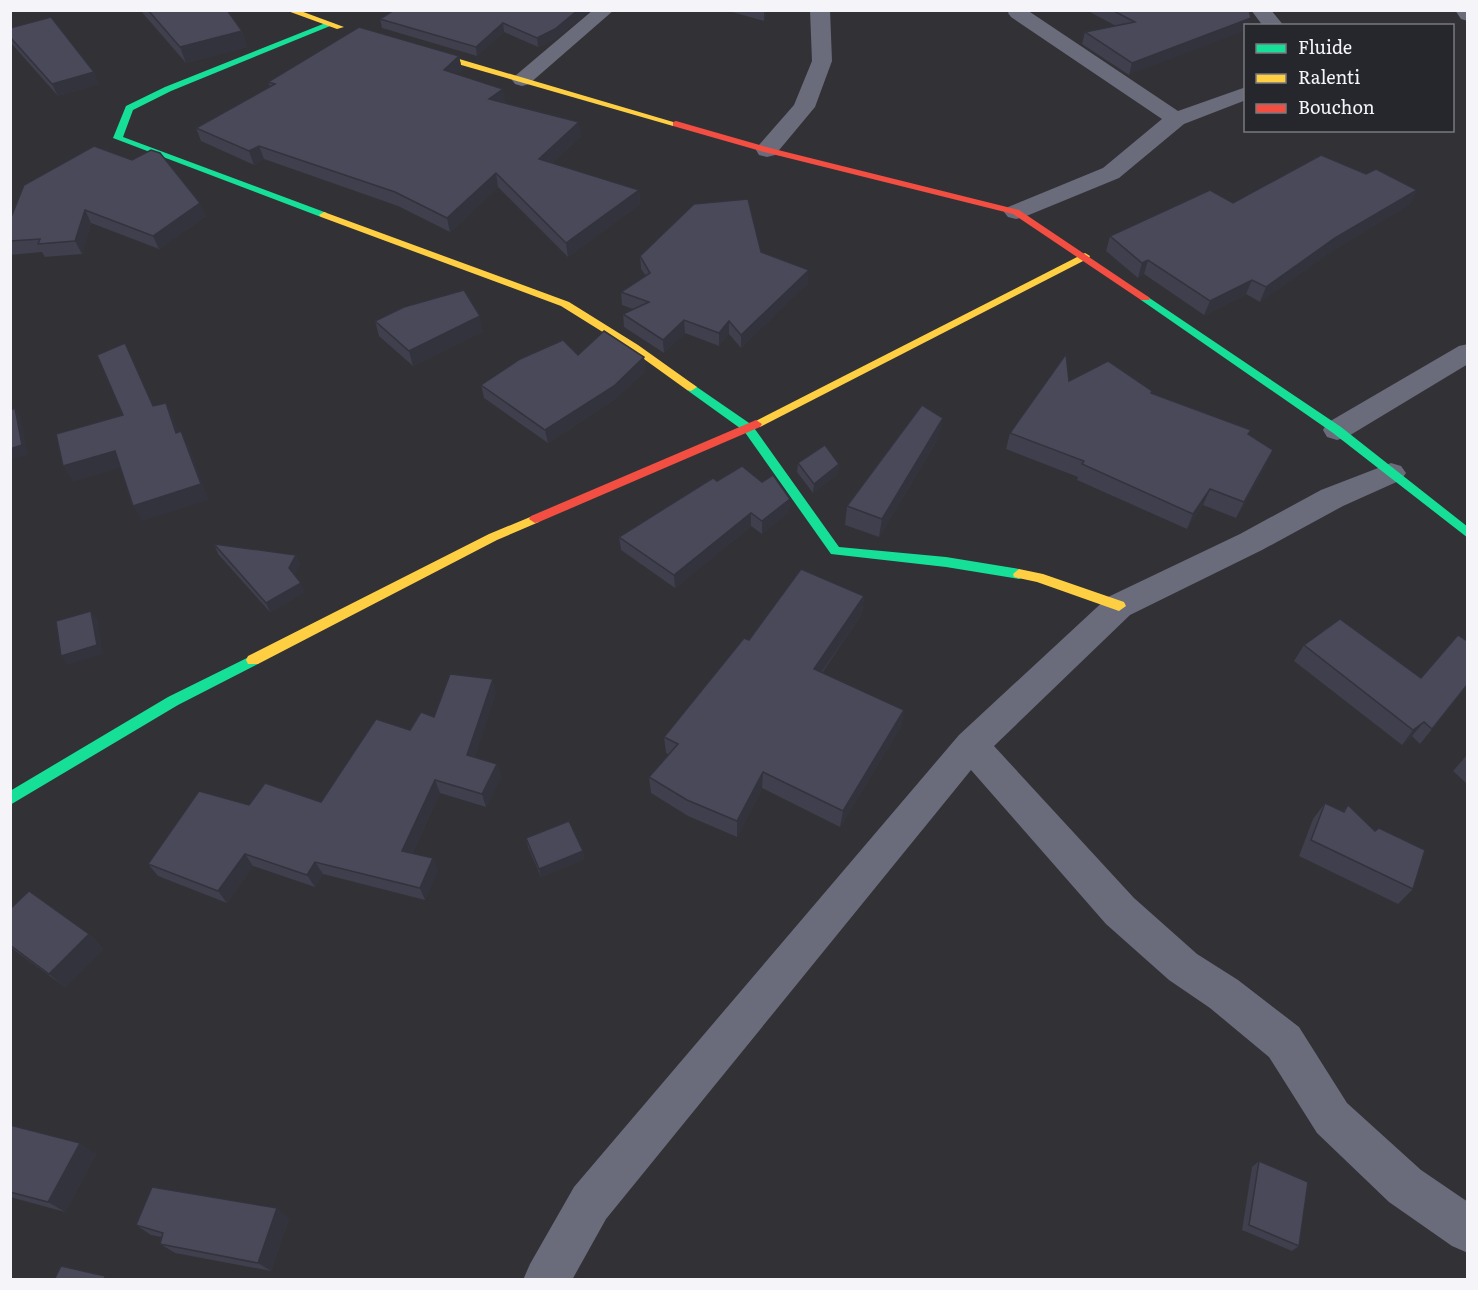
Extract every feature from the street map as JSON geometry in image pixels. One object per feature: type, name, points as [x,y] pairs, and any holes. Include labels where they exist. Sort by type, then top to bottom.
[{"type":"street","points":[[289,10],[354,31]]},
{"type":"street","points":[[522,80],[605,10]]},
{"type":"street","points":[[767,150],[804,107],[808,98],[822,61],[820,10]]},
{"type":"street","points":[[1022,10],[1018,13],[1176,119]]},
{"type":"street","points":[[1260,10],[1272,24]]},
{"type":"street","points":[[1464,10],[1467,15]]},
{"type":"street","points":[[331,24],[168,89],[129,108],[118,138],[565,304],[634,347],[748,428],[836,551],[946,562],[1038,577],[1119,606]]},
{"type":"street","points":[[410,47],[767,150],[1016,212],[1085,256],[1337,430],[1467,534]]},
{"type":"street","points":[[1016,212],[1111,173],[1176,119],[1244,93]]},
{"type":"street","points":[[10,799],[173,701],[493,537],[748,428],[1085,256]]},
{"type":"street","points":[[1337,430],[1467,352]]},
{"type":"street","points":[[546,1280],[590,1203],[971,745],[1119,606],[1251,542],[1332,498],[1391,472]]},
{"type":"street","points":[[971,745],[1120,911],[1183,967],[1224,994],[1284,1042],[1332,1118],[1405,1186],[1467,1230]]},
{"type":"building","points":[[148,10],[227,10],[242,31],[180,47]]},
{"type":"building","points":[[394,10],[578,10],[555,29],[537,38],[503,23],[476,47],[380,19]]},
{"type":"building","points":[[1112,10],[1249,10],[1251,18],[1132,63],[1085,32],[1135,22]]},
{"type":"building","points":[[51,17],[94,72],[52,84],[10,37],[10,28]]},
{"type":"building","points":[[359,27],[459,56],[444,70],[503,89],[489,99],[579,122],[539,159],[639,190],[566,243],[496,173],[447,218],[395,192],[259,146],[249,151],[196,128],[275,84],[268,82]]},
{"type":"building","points":[[94,146],[132,160],[151,150],[160,153],[200,203],[153,236],[85,210],[75,241],[38,244],[40,239],[10,241],[10,220],[24,185]]},
{"type":"building","points":[[1321,155],[1366,174],[1376,169],[1417,190],[1335,238],[1266,287],[1252,280],[1210,301],[1148,260],[1142,263],[1110,236],[1210,190],[1233,203]]},
{"type":"building","points":[[748,199],[761,252],[809,270],[741,335],[729,321],[719,333],[684,320],[663,340],[623,314],[649,302],[621,292],[650,273],[640,256],[694,204]]},
{"type":"building","points":[[464,290],[480,316],[409,351],[375,321],[404,307]]},
{"type":"building","points":[[604,331],[644,357],[614,386],[545,430],[481,385],[520,359],[563,340],[578,355]]},
{"type":"building","points":[[125,343],[153,406],[166,403],[176,433],[181,431],[201,484],[133,506],[115,451],[63,466],[56,434],[123,415],[97,355]]},
{"type":"building","points":[[1066,354],[1069,381],[1108,361],[1152,391],[1151,393],[1251,430],[1248,434],[1273,450],[1244,502],[1210,489],[1193,514],[1082,464],[1084,461],[1010,433]]},
{"type":"building","points":[[922,405],[943,418],[882,519],[847,506]]},
{"type":"building","points":[[15,408],[22,445],[10,449],[10,410]]},
{"type":"building","points":[[825,445],[839,464],[814,484],[798,463]]},
{"type":"building","points":[[742,466],[762,482],[773,475],[790,499],[762,521],[751,513],[674,575],[619,537],[713,478],[717,481]]},
{"type":"building","points":[[214,544],[296,555],[289,568],[301,583],[266,603]]},
{"type":"building","points":[[801,569],[864,596],[814,669],[904,710],[843,811],[763,772],[737,821],[687,800],[649,777],[678,744],[664,737],[744,638],[749,640]]},
{"type":"building","points":[[91,611],[97,645],[61,656],[56,621]]},
{"type":"building","points":[[1340,619],[1421,678],[1458,635],[1467,641],[1467,685],[1432,729],[1424,722],[1413,730],[1304,645]]},
{"type":"building","points":[[450,674],[493,679],[467,755],[497,764],[482,794],[435,780],[402,851],[433,858],[420,888],[315,862],[307,875],[245,854],[218,891],[148,864],[199,791],[249,805],[265,783],[321,802],[376,719],[410,730],[421,712],[434,717]]},
{"type":"building","points":[[1325,803],[1344,812],[1348,805],[1375,831],[1379,828],[1425,850],[1413,889],[1311,840]]},
{"type":"building","points":[[569,821],[583,851],[539,869],[526,838]]},
{"type":"building","points":[[29,891],[89,934],[49,974],[10,945],[10,909]]},
{"type":"building","points":[[10,1125],[80,1143],[48,1202],[10,1192]]},
{"type":"building","points":[[1259,1161],[1308,1182],[1299,1246],[1249,1225]]},
{"type":"building","points":[[152,1187],[277,1208],[258,1263],[160,1244],[163,1233],[136,1225]]},
{"type":"building","points":[[61,1266],[105,1276],[104,1280],[54,1280]]},
{"type":"traffic: fast","points":[[324,215],[118,138],[129,108],[168,89],[331,24]]},
{"type":"traffic: fast","points":[[1145,298],[1337,430],[1468,534]]},
{"type":"traffic: fast","points":[[691,387],[748,428],[835,551],[946,562],[1019,574]]},
{"type":"traffic: fast","points":[[10,799],[173,701],[253,660]]},
{"type":"traffic: slow","points":[[289,10],[340,27]]},
{"type":"traffic: slow","points":[[419,50],[676,124]]},
{"type":"traffic: slow","points":[[324,215],[565,304],[634,347],[691,387]]},
{"type":"traffic: slow","points":[[756,424],[1085,256]]},
{"type":"traffic: slow","points":[[253,660],[493,537],[535,519]]},
{"type":"traffic: slow","points":[[1019,574],[1038,577],[1119,606]]},
{"type":"traffic: jam","points":[[676,124],[767,150],[1016,212],[1145,298]]},
{"type":"traffic: jam","points":[[535,519],[756,424]]}]
